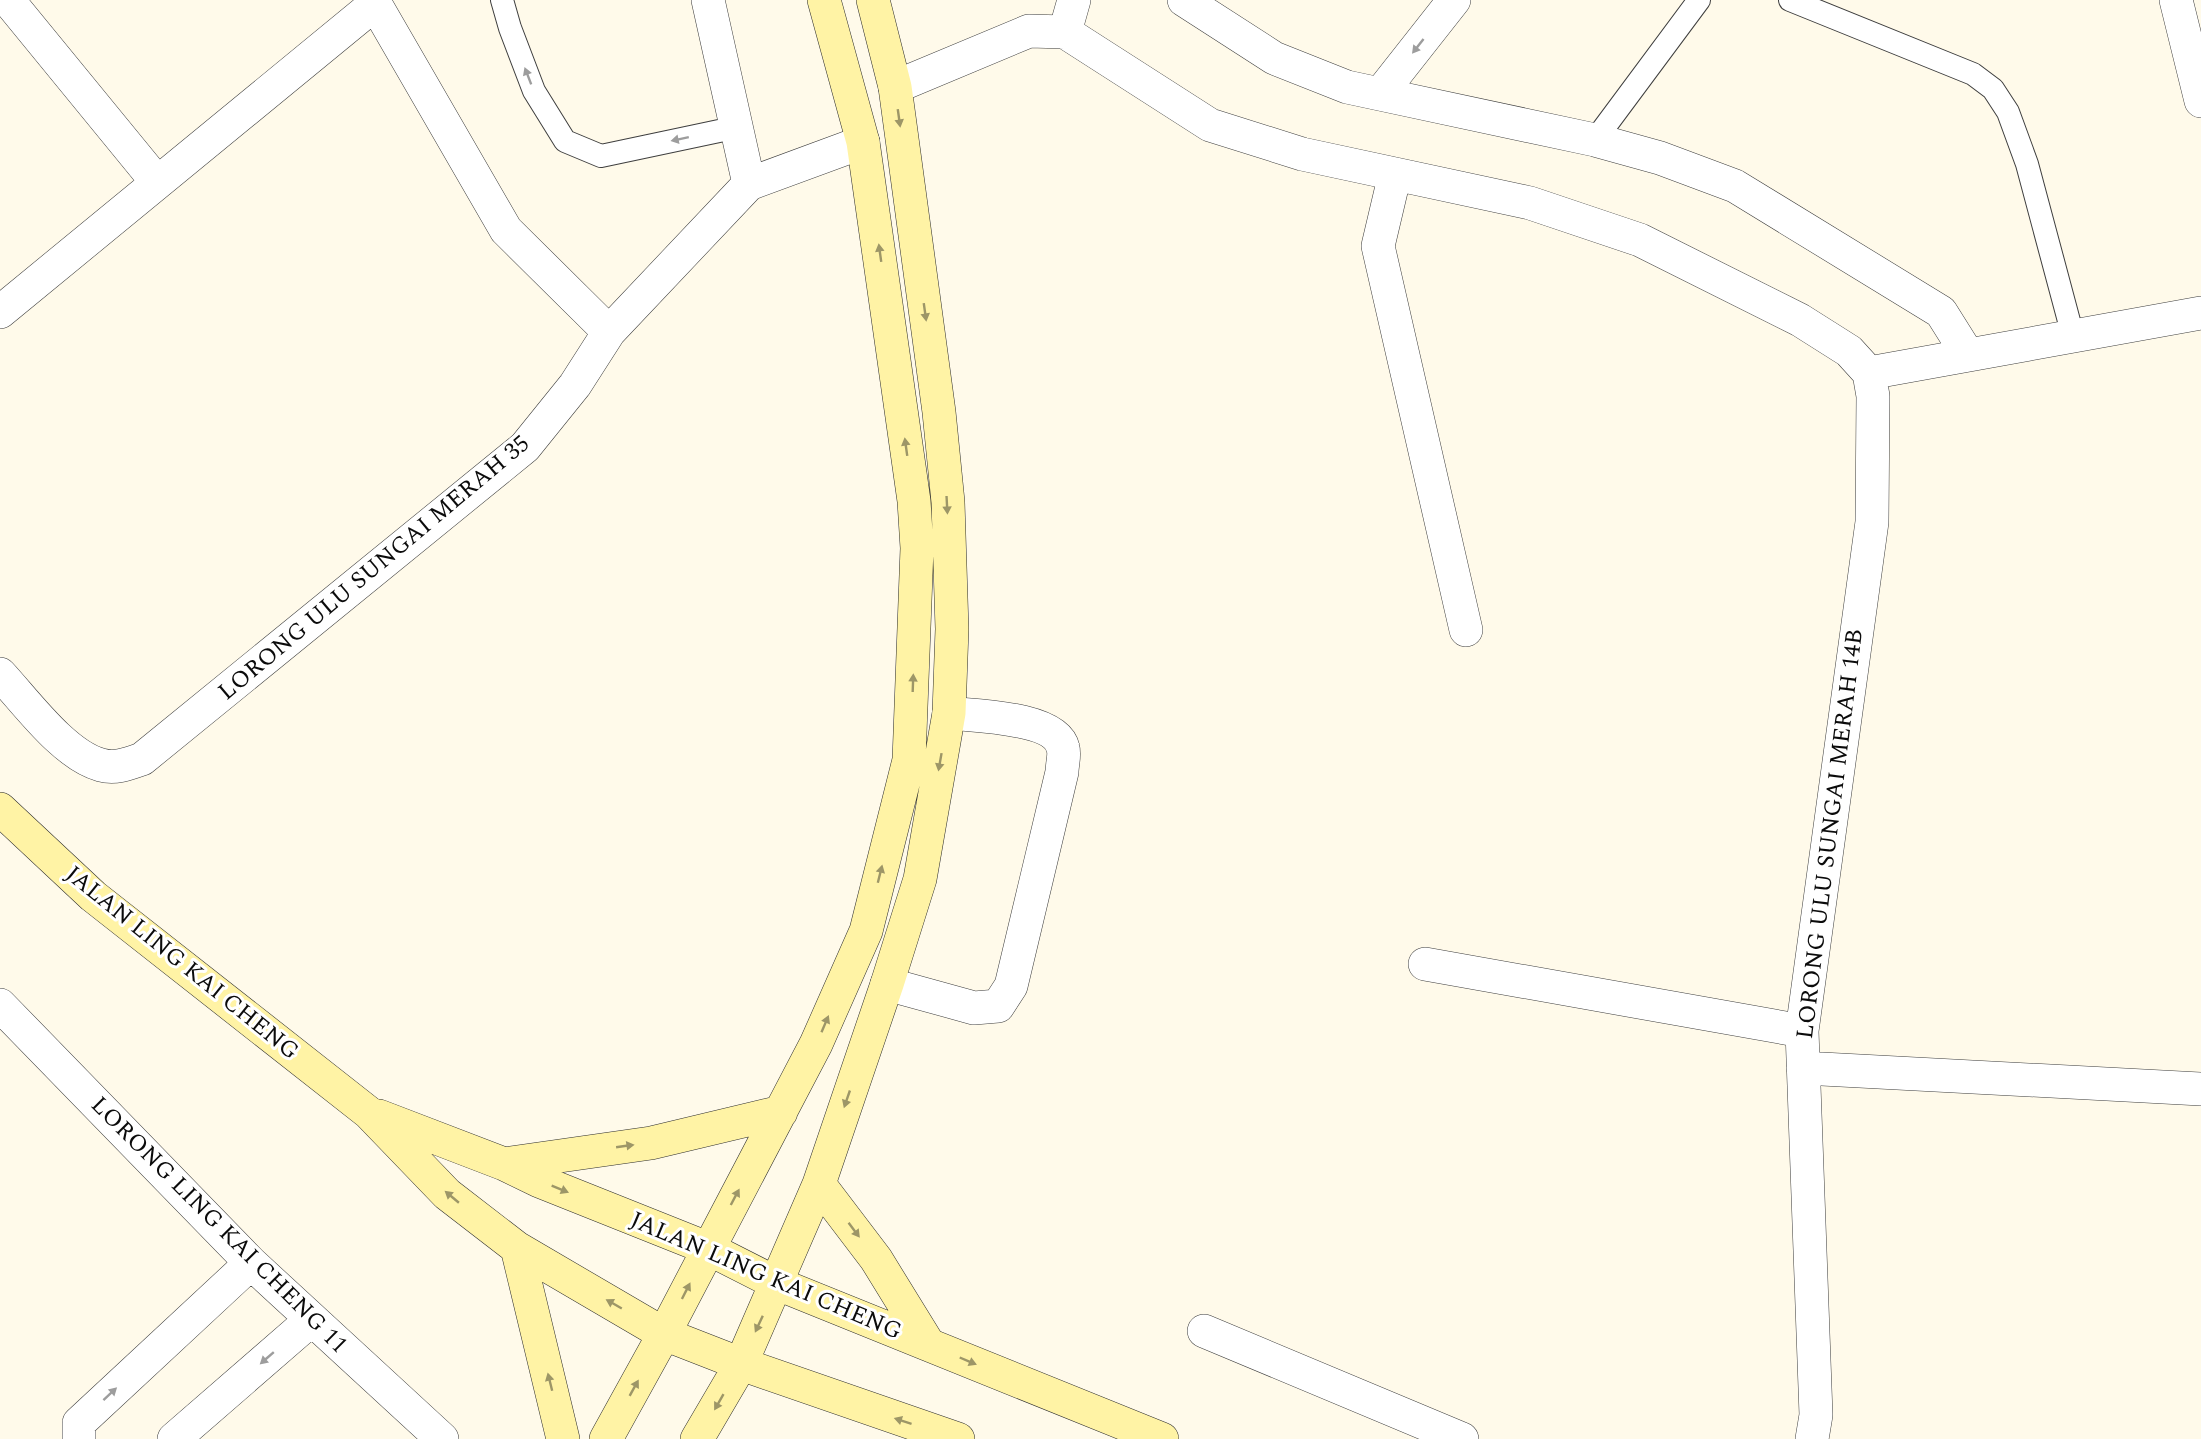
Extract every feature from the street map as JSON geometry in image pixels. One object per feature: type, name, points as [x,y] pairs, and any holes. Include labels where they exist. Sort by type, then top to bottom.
[{"type":"street","points":[[8,0],[157,182]]},
{"type":"street","points":[[708,0],[749,184]]},
{"type":"street","points":[[606,1439],[664,1334],[707,1248],[816,1044],[866,931],[909,760],[917,548],[914,501],[863,142],[824,0]]},
{"type":"street","points":[[697,1439],[741,1364],[778,1284],[819,1184],[920,879],[949,713],[951,629],[948,502],[939,412],[895,87],[873,0]]},
{"type":"street","points":[[1065,32],[1074,0]]},
{"type":"street","points":[[1184,0],[1274,58],[1347,87],[1595,140],[1660,158],[1735,186],[1941,312],[1968,356]]},
{"type":"street","points":[[1380,94],[1454,0]]},
{"type":"street","points":[[2176,0],[2201,101]]},
{"type":"street","points":[[0,312],[374,2],[506,230],[609,332]]},
{"type":"street","points":[[895,87],[1029,31],[1065,32],[1210,125],[1302,154],[1530,203],[1640,240],[1800,320],[1849,351],[1869,373],[2201,314]]},
{"type":"street","name":"LORONG ULU SUNGAI MERAH 35","points":[[0,674],[82,758],[102,766],[121,767],[142,759],[525,447],[574,385],[609,332],[749,184],[863,142]]},
{"type":"street","points":[[1395,174],[1378,246],[1466,630]]},
{"type":"street","name":"LORONG ULU SUNGAI MERAH 14B","points":[[1812,1439],[1816,1415],[1802,1031],[1872,522],[1873,396],[1869,373]]},
{"type":"street","points":[[887,984],[974,1008],[998,1006],[1005,998],[1011,986],[1062,772],[1063,748],[1057,737],[1046,729],[1023,722],[949,713]]},
{"type":"street","name":"JALAN LING KAI CHENG","points":[[0,809],[93,896],[369,1113],[447,1194],[518,1248],[664,1334],[741,1364],[958,1439]]},
{"type":"street","points":[[1425,964],[1802,1031]]},
{"type":"street","name":"LORONG LING KAI CHENG 11","points":[[0,1005],[251,1263],[442,1439]]},
{"type":"street","points":[[1803,1068],[2201,1089]]},
{"type":"street","points":[[504,1164],[651,1143],[781,1112]]},
{"type":"street","name":"JALAN LING KAI CHENG","points":[[369,1113],[504,1164],[539,1181],[707,1248],[778,1284],[1162,1439]]},
{"type":"street","points":[[819,1184],[876,1259],[929,1345]]},
{"type":"street","points":[[518,1248],[563,1439]]},
{"type":"street","points":[[80,1439],[79,1423],[251,1263]]},
{"type":"street","points":[[174,1439],[311,1320]]},
{"type":"street","points":[[1204,1331],[1462,1439]]},
{"type":"lane","points":[[502,0],[534,91],[565,141],[601,156],[738,127]]},
{"type":"lane","points":[[1595,140],[1699,0]]},
{"type":"lane","points":[[1790,0],[1973,74],[1993,89],[2008,112],[2027,164],[2073,336]]}]
